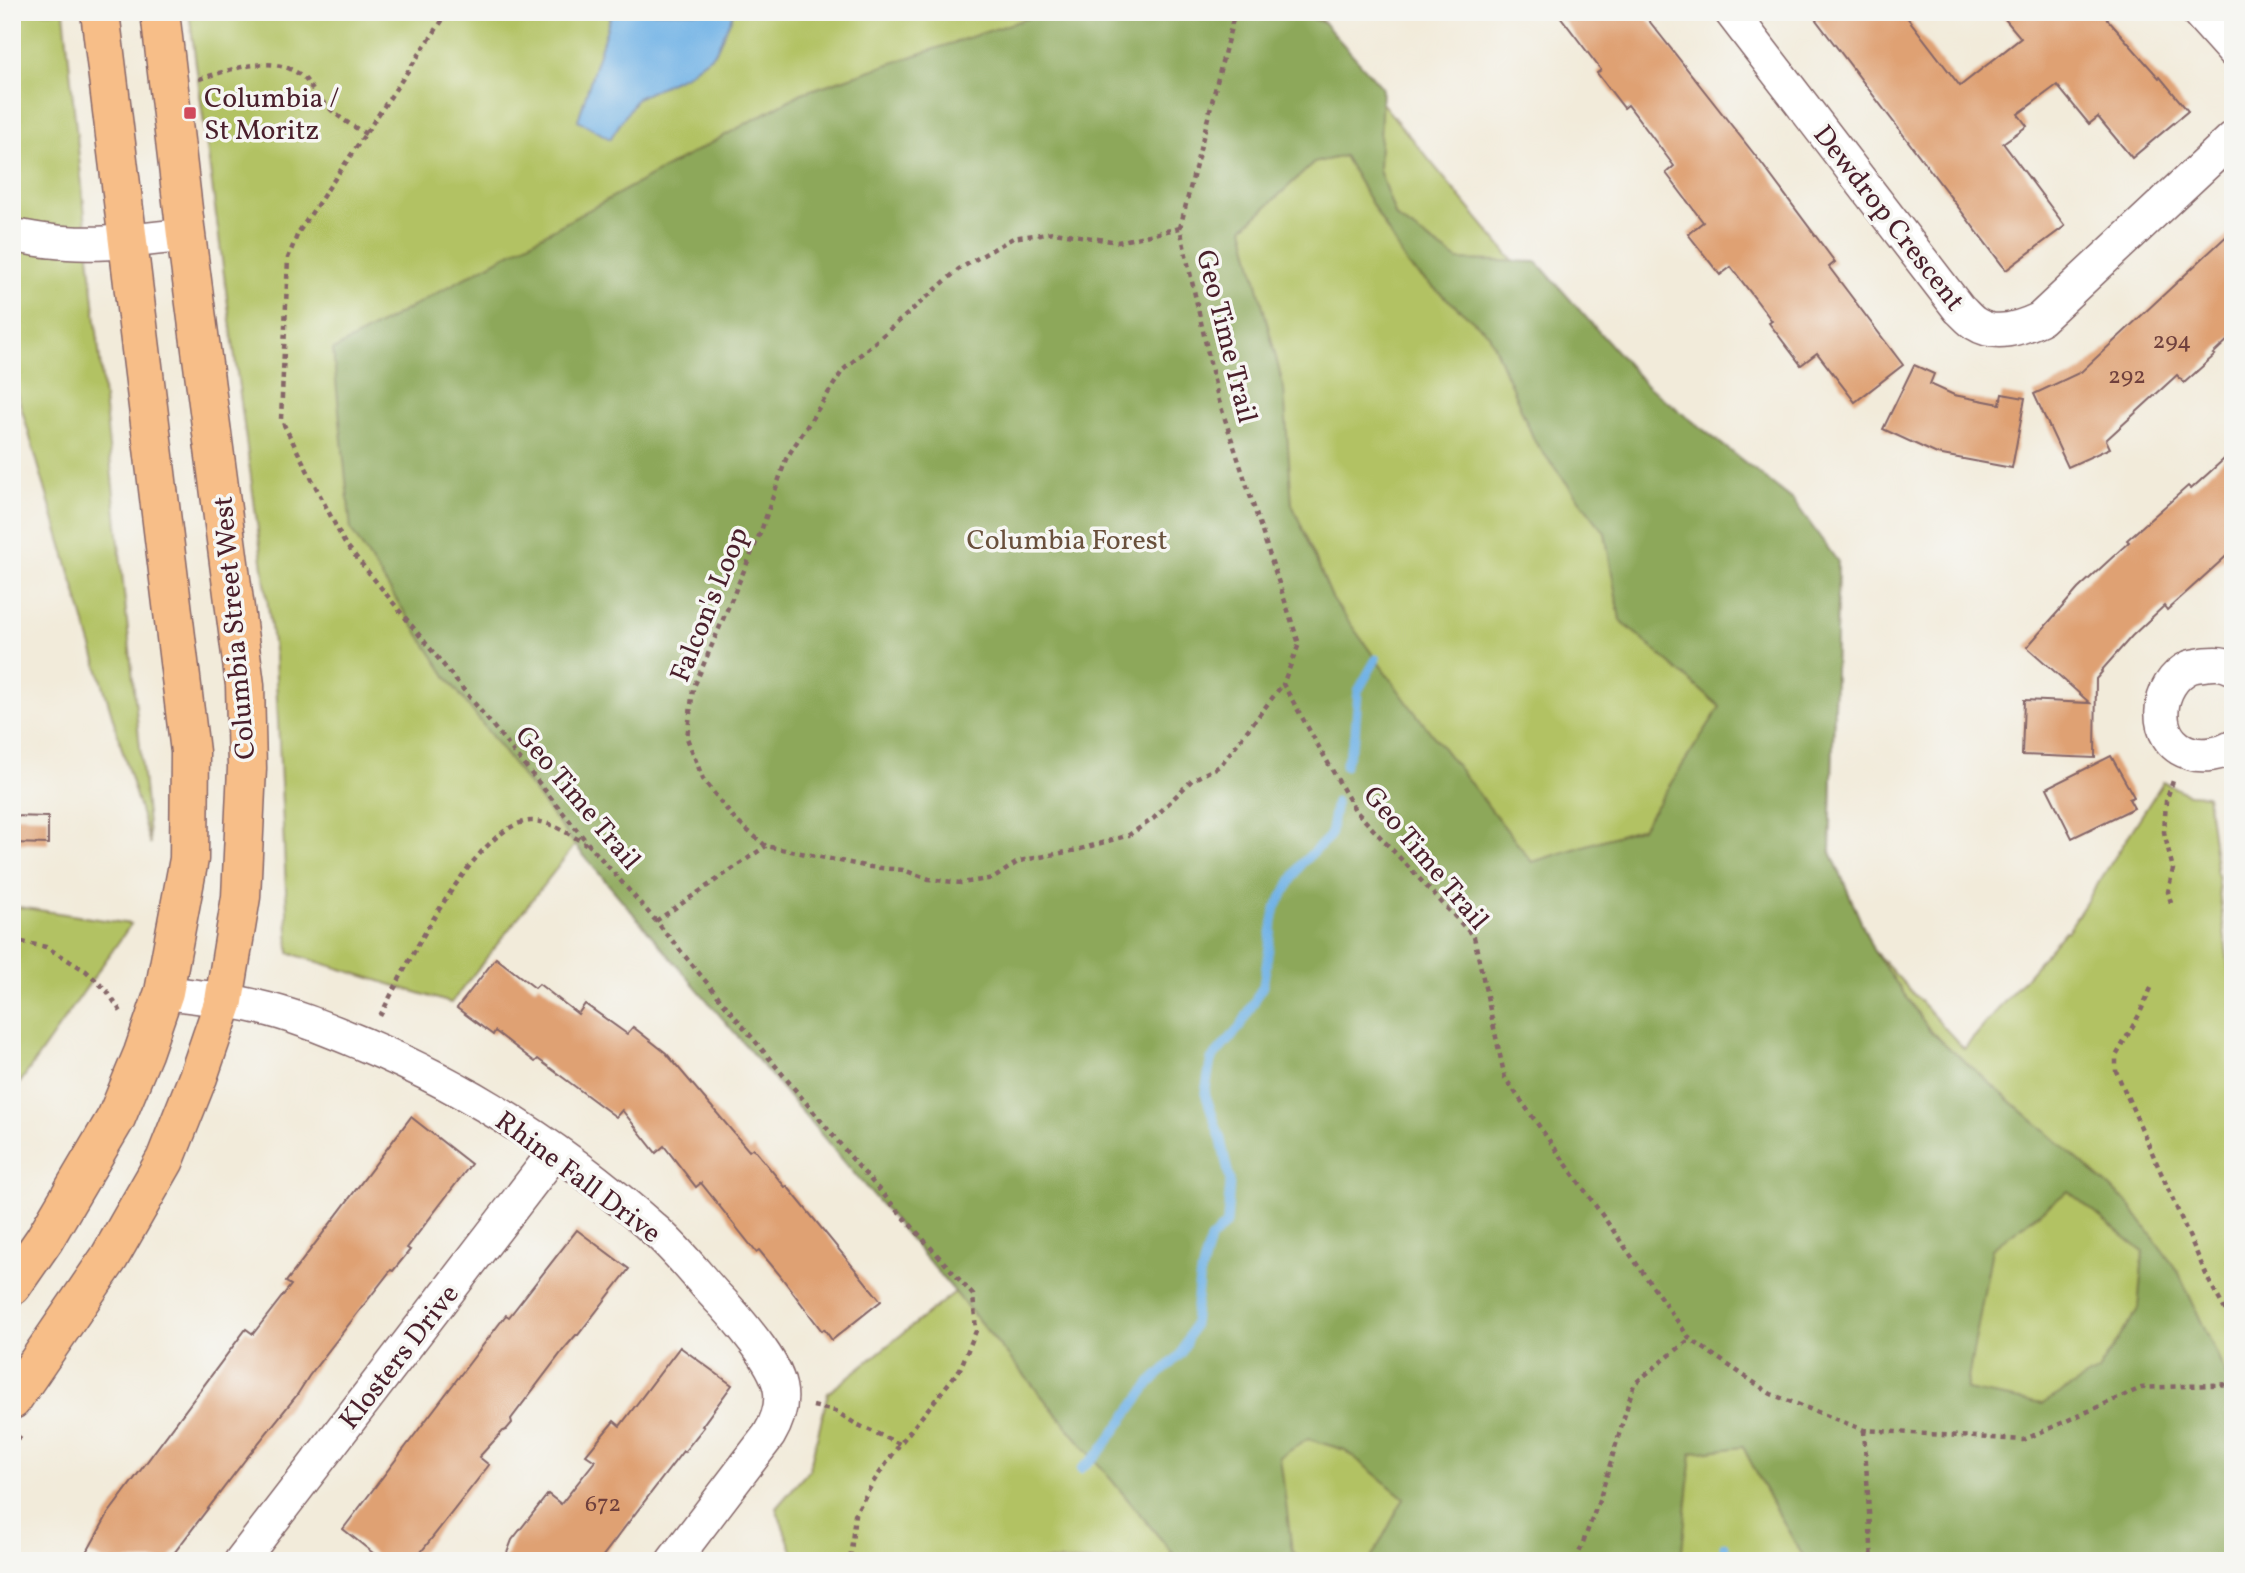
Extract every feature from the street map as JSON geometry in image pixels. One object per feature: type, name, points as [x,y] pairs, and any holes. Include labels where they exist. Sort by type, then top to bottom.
[{"type":"main road","name":"Columbia Street West","points":[[12,1286],[44,1240],[116,1118],[143,1053],[164,992],[189,859],[190,752],[100,12]]},
{"type":"main road","name":"Columbia Street West","points":[[12,1401],[109,1258],[165,1160],[224,1001],[241,897],[247,768],[245,685],[186,235],[160,12]]},
{"type":"street","name":"Dewdrop Crescent","points":[[1731,12],[1959,309],[1976,324],[1994,330],[2019,328],[2040,319],[2233,138]]},
{"type":"street","points":[[2197,12],[2233,51]]},
{"type":"street","points":[[12,234],[51,242],[128,241],[186,235]]},
{"type":"street","points":[[2229,659],[2193,666],[2183,671],[2166,695],[2161,717],[2170,741],[2181,750],[2212,754],[2233,747]]},
{"type":"street","name":"Rhine Fall Drive","points":[[164,992],[285,1014],[387,1055],[435,1077],[484,1105],[606,1189],[660,1234],[739,1321],[771,1364],[780,1383],[781,1407],[778,1419],[673,1561]]},
{"type":"street","name":"Klosters Drive","points":[[241,1561],[555,1152]]},
{"type":"path","name":"Geo Time Trail","points":[[448,12],[298,233],[288,258],[281,419],[344,542],[590,846],[656,921],[859,1167],[973,1295],[976,1331],[960,1369],[874,1481],[855,1514],[849,1561]]},
{"type":"path","name":"Geo Time Trail","points":[[1239,12],[1233,19],[1180,228],[1218,398],[1299,644],[1283,684],[1355,810],[1474,937],[1505,1079],[1690,1339],[1771,1394],[1864,1430],[2023,1440],[2141,1388],[2233,1384]]},
{"type":"path","points":[[198,79],[258,64],[280,65],[303,77],[338,118],[366,134]]},
{"type":"path","name":"Falcon's Loop","points":[[1180,228],[1118,242],[1054,232],[1013,238],[959,269],[843,370],[786,459],[761,531],[693,689],[688,712],[687,738],[703,779],[735,820],[766,846],[961,883],[994,878],[1019,861],[1077,850],[1129,835],[1153,819],[1192,780],[1220,766],[1283,684]]},
{"type":"path","points":[[2171,904],[2168,892],[2173,869],[2164,832],[2166,801],[2170,785],[2188,752]]},
{"type":"path","points":[[380,1016],[445,900],[485,845],[513,826],[532,821],[552,825],[590,846]]},
{"type":"path","points":[[656,921],[766,846]]},
{"type":"path","points":[[12,940],[46,947],[86,971],[107,991],[123,1016]]},
{"type":"path","points":[[2151,988],[2116,1056],[2116,1071],[2209,1281],[2233,1324]]},
{"type":"path","points":[[1576,1561],[1600,1498],[1634,1384],[1690,1339]]},
{"type":"path","points":[[813,1406],[835,1411],[900,1444]]},
{"type":"path","points":[[1864,1430],[1872,1561]]},
{"type":"green space","points":[[12,12],[64,12],[150,844],[12,376]]},
{"type":"green space","name":"Columbia Forest","points":[[189,12],[1314,12],[1324,23],[1313,20],[1675,456],[1838,562],[1830,850],[1873,950],[1964,1049],[2065,931],[2067,932],[2163,782],[2188,794],[2207,795],[2229,971],[2233,971],[2233,1561],[1283,1561],[1172,1553],[1179,1561],[796,1561],[776,1508],[809,1470],[828,1393],[955,1292],[1021,1371],[355,534],[448,679],[575,845],[451,1003],[289,953],[275,658]]},
{"type":"green space","name":"Columbia Forest","points":[[1046,12],[1297,12],[1324,23],[1382,87],[1379,170],[1396,217],[1458,260],[1537,262],[1645,384],[1793,500],[1838,562],[1830,850],[1873,950],[1931,1032],[2127,1202],[2179,1273],[2233,1390],[2233,1561],[1806,1561],[1743,1447],[1692,1453],[1681,1561],[1370,1561],[1404,1498],[1345,1450],[1308,1439],[1280,1457],[1292,1551],[1302,1561],[1179,1561],[955,1292],[575,845],[448,679],[351,530],[333,350],[802,93]],"holes":[[[1344,156],[1408,266],[1489,334],[1535,442],[1605,533],[1620,620],[1720,707],[1642,828],[1532,862],[1410,706],[1333,600],[1292,504],[1284,389],[1243,228],[1314,163]],[[2068,1191],[2143,1252],[2138,1309],[2098,1371],[2042,1404],[1966,1390],[1992,1249]]]},
{"type":"green space","points":[[12,906],[131,924],[12,1094]]},
{"type":"water","points":[[612,12],[734,12],[715,53],[686,75],[637,98],[610,139],[578,120]]},
{"type":"building","points":[[1557,12],[1642,12],[1762,164],[1835,262],[1829,267],[1903,365],[1855,402],[1817,353],[1801,365],[1731,267],[1720,275],[1688,234],[1703,222],[1666,173],[1674,166],[1628,105],[1624,108],[1597,73],[1601,70]]},
{"type":"building","points":[[1810,12],[1903,12],[1960,86],[2021,38],[1999,12],[2101,12],[2188,111],[2132,158],[2098,117],[2089,124],[2057,85],[2018,114],[2027,126],[2003,143],[2065,226],[2006,270]]},
{"type":"building","points":[[2233,230],[2233,335],[2184,383],[2177,375],[2106,440],[2110,448],[2068,467],[2034,394],[2081,372]]},
{"type":"building","points":[[1914,365],[1934,374],[1930,384],[1954,395],[2000,404],[2002,394],[2025,398],[2012,468],[1937,454],[1883,429]]},
{"type":"building","points":[[2233,451],[2233,550],[2167,610],[2164,606],[2101,671],[2096,679],[2095,758],[2022,755],[2024,700],[2090,703],[2027,647],[2078,589],[2129,542],[2127,540],[2188,486],[2191,489]]},
{"type":"building","points":[[2111,756],[2134,797],[2129,799],[2134,808],[2072,838],[2047,788]]},
{"type":"building","points":[[12,816],[48,817],[48,844],[12,843]]},
{"type":"building","points":[[496,958],[535,988],[539,984],[578,1014],[585,1004],[627,1034],[633,1027],[666,1053],[749,1151],[753,1148],[785,1187],[787,1186],[881,1301],[832,1340],[701,1183],[696,1187],[664,1146],[656,1153],[622,1110],[616,1117],[538,1059],[535,1062],[495,1031],[493,1035],[457,1008]]},
{"type":"building","points":[[411,1117],[471,1164],[407,1248],[410,1250],[393,1271],[391,1270],[168,1561],[104,1561],[87,1552],[108,1514],[246,1329],[253,1334],[291,1285],[286,1282]]},
{"type":"building","points":[[577,1230],[629,1269],[564,1349],[511,1419],[512,1423],[479,1457],[489,1465],[414,1561],[383,1561],[343,1529],[506,1315],[509,1317]]},
{"type":"building","points":[[680,1347],[732,1385],[702,1426],[704,1427],[599,1561],[504,1561],[512,1540],[548,1494],[561,1504],[595,1461],[586,1455],[614,1421],[620,1426]]},
{"type":"waterway","points":[[1345,766],[1355,735],[1358,691],[1376,659]]},
{"type":"waterway","points":[[1081,1469],[1100,1452],[1150,1383],[1181,1354],[1194,1324],[1199,1281],[1210,1240],[1227,1223],[1230,1181],[1221,1140],[1205,1093],[1211,1060],[1240,1027],[1263,986],[1275,909],[1301,864],[1330,836],[1336,802]]},
{"type":"waterway","points":[[1724,1546],[1729,1561]]},
{"type":"place","name":"Columbia / St Moritz","points":[[190,113]]}]
